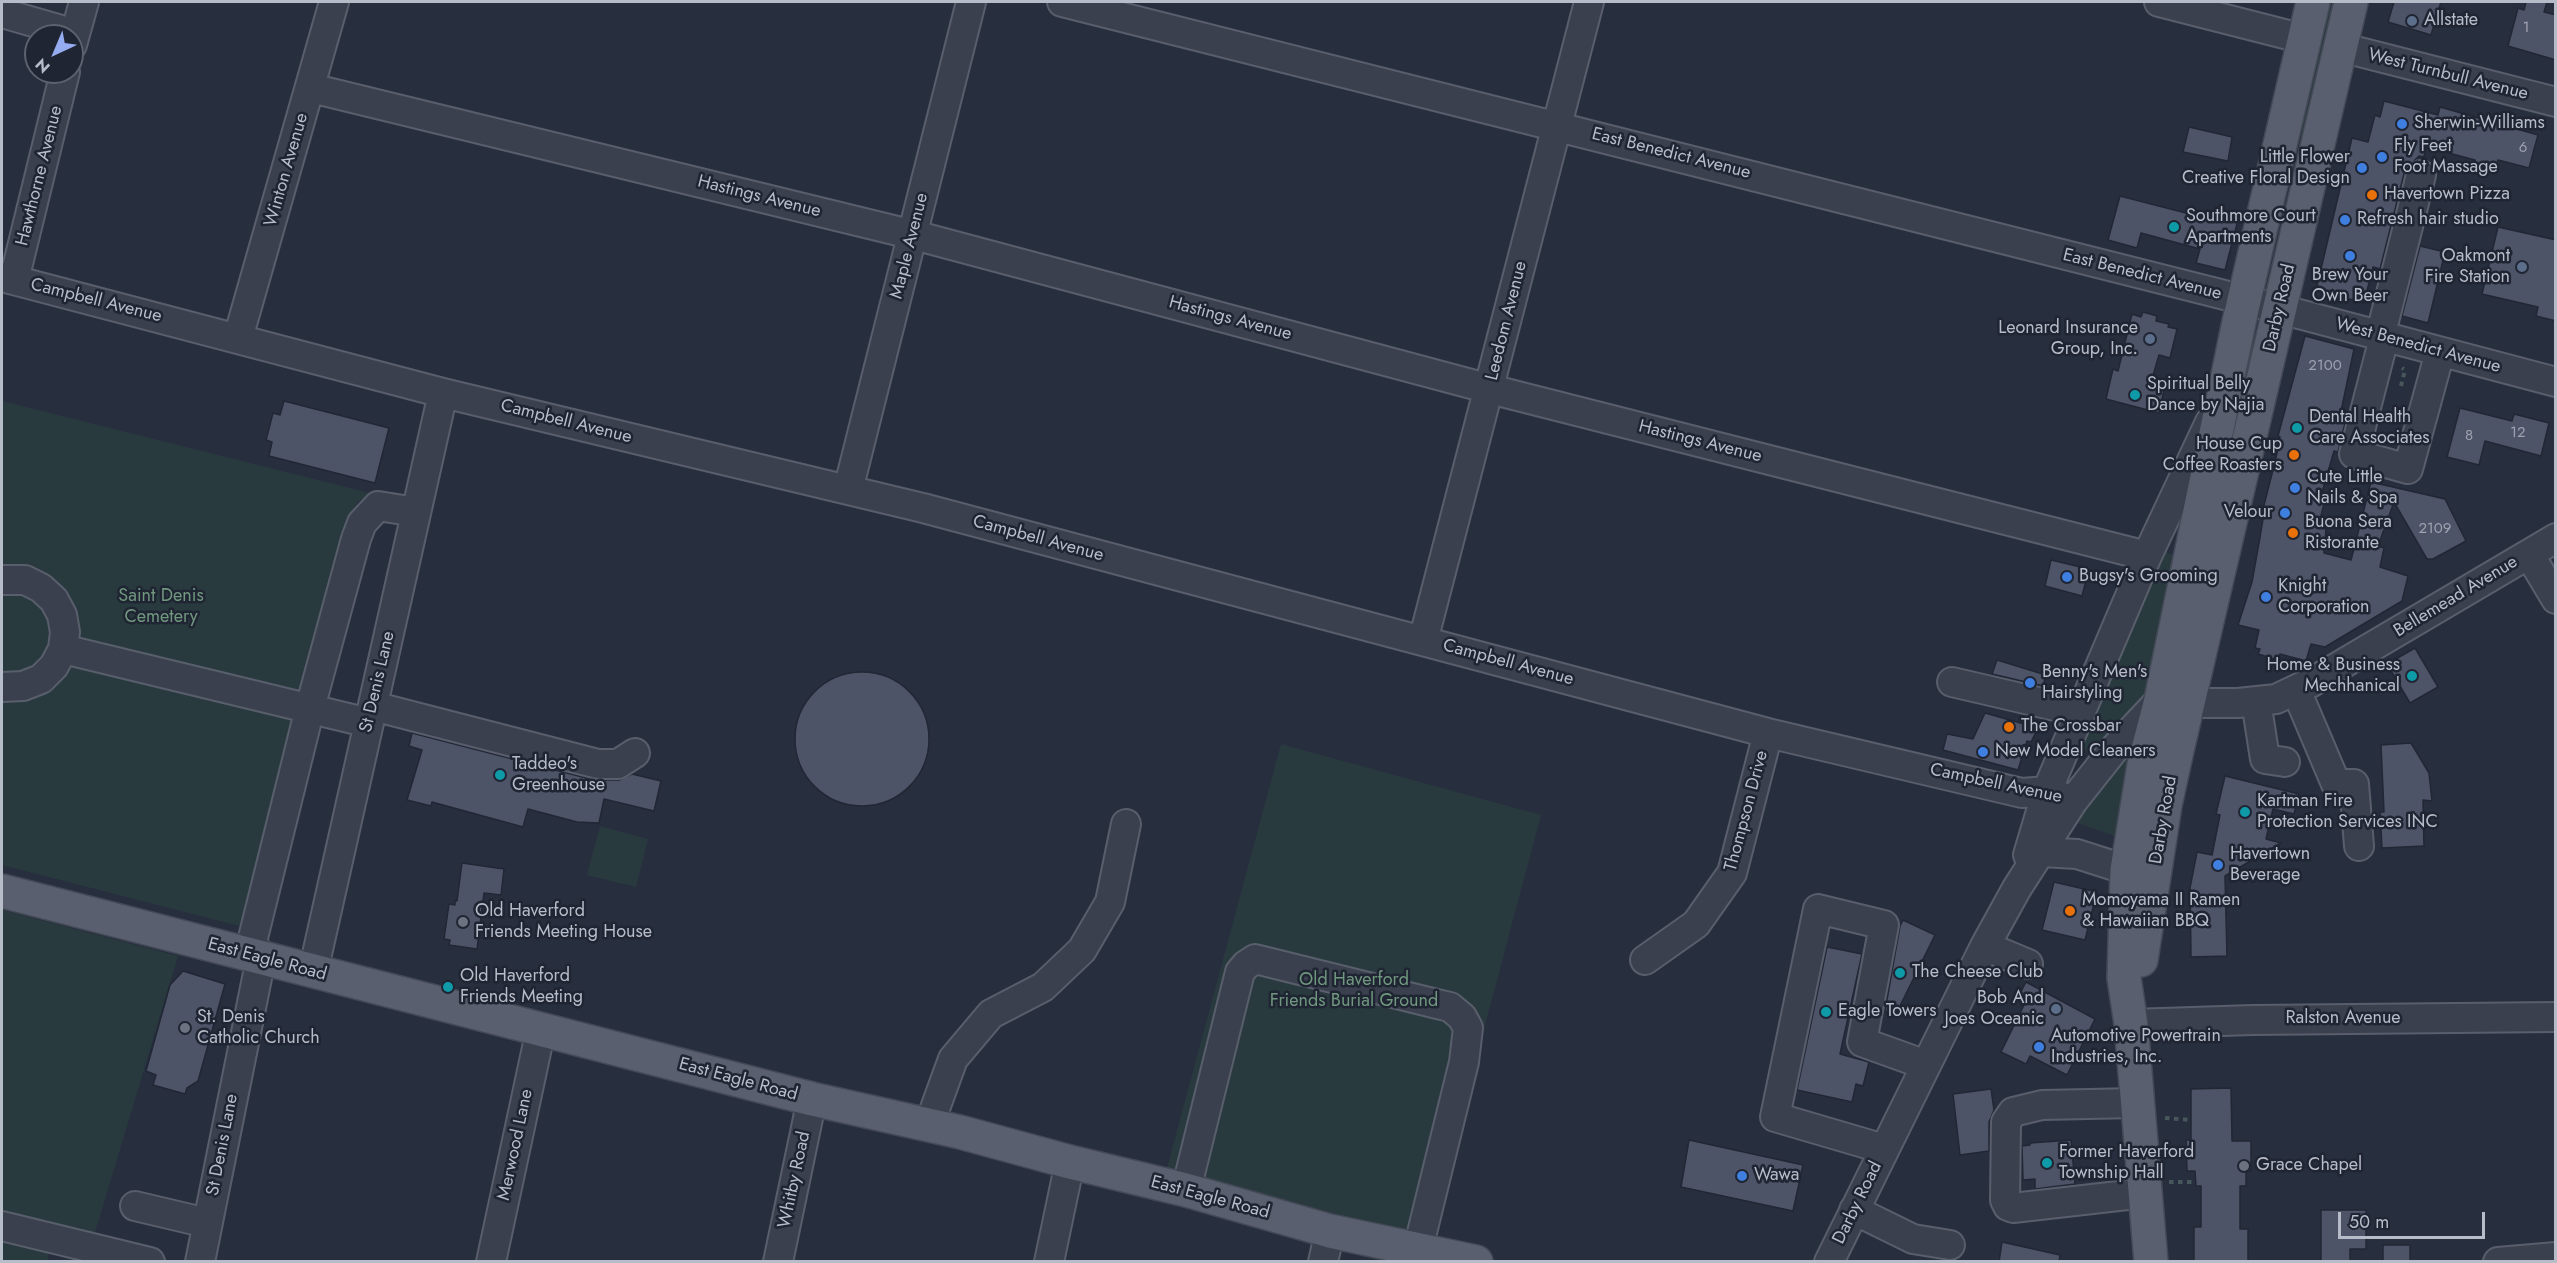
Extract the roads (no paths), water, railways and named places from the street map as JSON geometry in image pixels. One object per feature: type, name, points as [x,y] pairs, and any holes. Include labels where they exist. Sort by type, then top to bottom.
[{"type":"main road","name":"Darby Road","points":[[2131,1024],[2165,805],[2174,701],[2226,385],[2313,2]]},
{"type":"main road","name":"Darby Road","points":[[2131,1024],[2124,978],[2127,870],[2144,765],[2201,650],[2351,2]]},
{"type":"main road","name":"East Eagle Road","points":[[2,891],[812,1099],[929,1125],[1186,1190],[1327,1246],[1418,1249],[1476,1262]]},
{"type":"main road","points":[[2131,1024],[2151,1262]]},
{"type":"street","points":[[78,24],[84,2]]},
{"type":"street","name":"Winton Avenue","points":[[238,338],[334,2]]},
{"type":"street","name":"Maple Avenue","points":[[848,490],[971,2]]},
{"type":"street","name":"East Benedict Avenue","points":[[1062,2],[2280,309]]},
{"type":"street","name":"Leedom Avenue","points":[[1423,641],[1589,2]]},
{"type":"street","points":[[2159,2],[2304,39]]},
{"type":"street","points":[[2,13],[31,24]]},
{"type":"street","name":"West Turnbull Avenue","points":[[2340,47],[2556,102]]},
{"type":"street","name":"Hawthorne Avenue","points":[[8,278],[62,84]]},
{"type":"street","name":"Hastings Avenue","points":[[311,88],[914,235],[1490,389],[2147,556]]},
{"type":"street","points":[[2421,175],[2354,454],[2409,469],[2440,352]]},
{"type":"street","name":"Campbell Avenue","points":[[8,278],[443,393],[848,490],[1768,733],[2022,793],[2060,796]]},
{"type":"street","name":"West Benedict Avenue","points":[[2280,309],[2556,382]]},
{"type":"street","name":"Darby Road","points":[[1829,1262],[1985,946],[2018,888],[2042,852],[2060,796],[2081,711],[2147,556],[2226,385]]},
{"type":"street","name":"St Denis Lane","points":[[313,972],[443,393]]},
{"type":"street","points":[[261,958],[254,946],[254,938],[310,708],[362,523],[378,506],[416,512]]},
{"type":"street","name":"Bellemead Avenue","points":[[2174,701],[2276,699],[2312,682],[2556,538]]},
{"type":"street","points":[[2529,554],[2556,599]]},
{"type":"street","points":[[2,580],[25,580],[41,588],[54,600],[65,632],[63,650],[54,666],[41,679],[23,686],[2,687]]},
{"type":"street","points":[[63,650],[310,708],[371,715],[598,764],[618,764],[635,753]]},
{"type":"street","points":[[1952,682],[2081,711]]},
{"type":"street","points":[[2296,690],[2336,784],[2354,784],[2359,846]]},
{"type":"street","name":"Darby Road","points":[[2018,888],[2060,796],[2174,701]]},
{"type":"street","points":[[2256,701],[2265,759],[2285,762]]},
{"type":"street","name":"Thompson Drive","points":[[1645,960],[1696,924],[1732,873],[1768,733]]},
{"type":"street","points":[[929,1125],[953,1059],[991,1014],[1043,987],[1082,950],[1110,902],[1126,824]]},
{"type":"street","points":[[2042,852],[2077,854],[2127,870]]},
{"type":"street","points":[[1884,1149],[1775,1118],[1818,909],[1884,925],[1862,1042],[1926,1065]]},
{"type":"street","points":[[1985,946],[2028,964]]},
{"type":"street","name":"St Denis Lane","points":[[200,1262],[261,958]]},
{"type":"street","points":[[1186,1190],[1240,972],[1246,965],[1255,959],[1450,1007],[1462,1017],[1468,1028],[1464,1062],[1418,1249]]},
{"type":"street","name":"Ralston Avenue","points":[[2131,1024],[2253,1020],[2556,1017]]},
{"type":"street","name":"Merwood Lane","points":[[491,1262],[541,1029]]},
{"type":"street","name":"Whitby Road","points":[[778,1262],[812,1099]]},
{"type":"street","points":[[2136,1102],[2042,1105],[2013,1112],[2006,1122],[2006,1200],[2008,1206],[2013,1208],[2145,1193]]},
{"type":"street","points":[[1049,1262],[1070,1162]]},
{"type":"street","points":[[135,1206],[207,1223]]},
{"type":"street","points":[[1854,1210],[1913,1239],[1950,1245]]},
{"type":"street","points":[[2,1226],[56,1251],[150,1262]]},
{"type":"street","points":[[2498,1262],[2556,1257]]},
{"type":"place","name":"Allstate","points":[[2412,21]]},
{"type":"place","name":"Sherwin-Williams","points":[[2402,124]]},
{"type":"place","name":"Fly Feet Foot Massage","points":[[2382,157]]},
{"type":"place","name":"Little Flower Creative Floral Design","points":[[2362,168]]},
{"type":"place","name":"Havertown Pizza","points":[[2372,195]]},
{"type":"place","name":"Refresh hair studio","points":[[2345,220]]},
{"type":"place","name":"Southmore Court Apartments","points":[[2174,227]]},
{"type":"place","name":"Brew Your Own Beer","points":[[2350,256]]},
{"type":"place","name":"Oakmont Fire Station","points":[[2522,267]]},
{"type":"place","name":"Leonard Insurance Group, Inc.","points":[[2150,339]]},
{"type":"place","name":"Spiritual Belly Dance by Najia","points":[[2135,395]]},
{"type":"place","name":"Dental Health Care Associates","points":[[2297,428]]},
{"type":"place","name":"House Cup Coffee Roasters","points":[[2294,455]]},
{"type":"place","name":"Cute Little Nails & Spa","points":[[2295,488]]},
{"type":"place","name":"Velour","points":[[2285,513]]},
{"type":"place","name":"Buona Sera Ristorante","points":[[2293,533]]},
{"type":"place","name":"Bugsy's Grooming","points":[[2067,577]]},
{"type":"place","name":"Knight Corporation","points":[[2266,597]]},
{"type":"place","name":"Home & Business Mechhanical","points":[[2412,676]]},
{"type":"place","name":"Benny's Men's Hairstyling","points":[[2030,683]]},
{"type":"place","name":"The Crossbar","points":[[2009,727]]},
{"type":"place","name":"New Model Cleaners","points":[[1983,752]]},
{"type":"place","name":"Taddeo's Greenhouse","points":[[500,775]]},
{"type":"place","name":"Kartman Fire Protection Services INC","points":[[2245,812]]},
{"type":"place","name":"Havertown Beverage","points":[[2218,865]]},
{"type":"place","name":"Momoyama II Ramen & Hawaiian BBQ","points":[[2070,911]]},
{"type":"place","name":"Old Haverford Friends Meeting House","points":[[463,922]]},
{"type":"place","name":"The Cheese Club","points":[[1900,973]]},
{"type":"place","name":"Old Haverford Friends Meeting","points":[[448,987]]},
{"type":"place","name":"Bob And Joes Oceanic","points":[[2056,1009]]},
{"type":"place","name":"Eagle Towers","points":[[1826,1012]]},
{"type":"place","name":"St. Denis Catholic Church","points":[[185,1028]]},
{"type":"place","name":"Automotive Powertrain Industries, Inc.","points":[[2039,1047]]},
{"type":"place","name":"Former Haverford Township Hall","points":[[2047,1163]]},
{"type":"place","name":"Grace Chapel","points":[[2244,1166]]},
{"type":"place","name":"Wawa","points":[[1742,1176]]},
{"type":"park label","name":"Saint Denis Cemetery","points":[[161,607]]},
{"type":"park label","name":"Old Haverford Friends Burial Ground","points":[[1354,991]]}]
